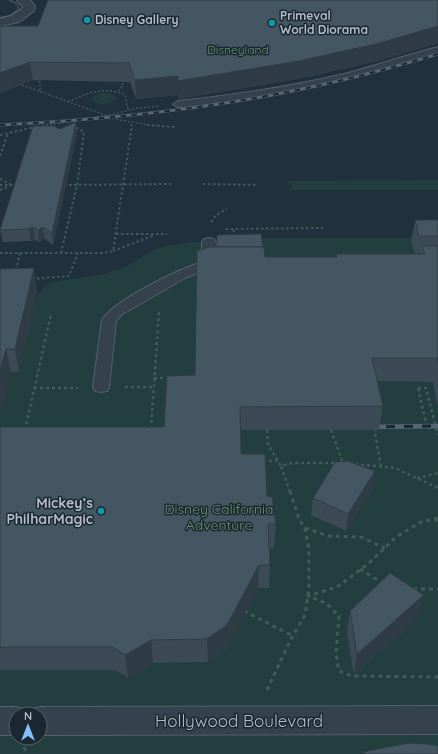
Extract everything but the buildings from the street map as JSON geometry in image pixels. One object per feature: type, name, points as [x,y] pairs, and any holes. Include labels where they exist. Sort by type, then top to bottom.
[{"type":"street","points":[[0,22],[15,19],[28,11],[29,6],[23,0]]},
{"type":"street","name":"Hollywood Boulevard","points":[[48,721],[438,720]]},
{"type":"lane","points":[[178,104],[275,91],[386,66],[438,50]]},
{"type":"lane","points":[[209,242],[209,264]]},
{"type":"lane","points":[[101,387],[109,320],[116,312],[194,268],[209,264],[232,264]]},
{"type":"path","points":[[31,77],[40,82],[40,93]]},
{"type":"path","points":[[118,91],[123,86],[122,77]]},
{"type":"path","points":[[22,86],[105,116],[152,126],[175,127]]},
{"type":"path","points":[[68,102],[88,92],[103,90],[118,91],[125,95],[128,110]]},
{"type":"path","points":[[0,135],[105,116],[138,108],[178,104]]},
{"type":"path","points":[[61,253],[77,185],[84,132],[66,122]]},
{"type":"path","points":[[113,251],[124,185],[132,122]]},
{"type":"path","points":[[0,156],[8,133]]},
{"type":"path","points":[[0,179],[14,185]]},
{"type":"path","points":[[61,185],[171,184]]},
{"type":"path","points":[[203,184],[258,185]]},
{"type":"path","points":[[0,185],[21,185]]},
{"type":"path","points":[[0,190],[14,185]]},
{"type":"path","points":[[233,242],[234,228]]},
{"type":"path","points":[[223,229],[323,228]]},
{"type":"path","points":[[116,234],[167,234]]},
{"type":"path","points":[[0,253],[102,253],[113,251],[157,234]]},
{"type":"path","points":[[15,274],[20,253]]},
{"type":"path","points":[[27,279],[69,276],[78,253]]},
{"type":"path","points":[[150,434],[159,308]]},
{"type":"path","points":[[24,434],[51,314]]},
{"type":"path","points":[[154,378],[163,378]]},
{"type":"path","points":[[436,428],[427,428],[418,388],[426,388],[438,435]]},
{"type":"path","points":[[373,426],[381,466]]},
{"type":"path","points":[[251,721],[305,615],[309,588],[308,551],[305,528],[299,519],[281,466],[276,461],[268,445],[267,430]]},
{"type":"path","points":[[331,430],[343,463]]},
{"type":"path","points":[[261,461],[276,461]]},
{"type":"path","points":[[281,466],[292,462],[343,463],[381,466],[395,468],[438,487]]},
{"type":"path","points":[[416,478],[438,473]]},
{"type":"path","points":[[308,596],[337,587],[385,548],[396,537],[419,523],[436,518],[438,526]]},
{"type":"path","points":[[305,528],[329,536],[361,537],[385,548]]},
{"type":"path","points":[[360,569],[382,583],[389,584]]},
{"type":"path","points":[[408,588],[438,589]]},
{"type":"path","points":[[308,596],[326,603],[339,616],[336,654],[339,670],[352,676],[438,677]]},
{"type":"path","points":[[240,609],[293,636]]},
{"type":"green space","points":[[102,93],[109,93],[116,97],[116,99],[111,103],[104,104],[92,100],[93,96]]},
{"type":"green space","points":[[438,180],[438,190],[287,190],[292,187],[292,185],[286,181]]},
{"type":"green space","name":"Disney California Adventure","points":[[249,238],[438,238],[438,754],[0,754],[0,320],[31,320],[37,293],[40,293],[44,287],[53,282],[104,274],[125,267],[154,250],[169,245],[191,242],[238,242]]},
{"type":"tram line","points":[[0,18],[9,16],[19,9],[17,4],[9,0]]},
{"type":"railway","points":[[0,125],[70,121],[208,106],[338,81],[438,54]]},
{"type":"railway","points":[[368,427],[438,426]]},
{"type":"place","name":"Disney Gallery","points":[[87,20]]},
{"type":"place","name":"Primeval World Diorama","points":[[272,23]]},
{"type":"place","name":"Mickey’s PhilharMagic","points":[[101,511]]},
{"type":"park label","name":"Disneyland","points":[[238,50]]}]
